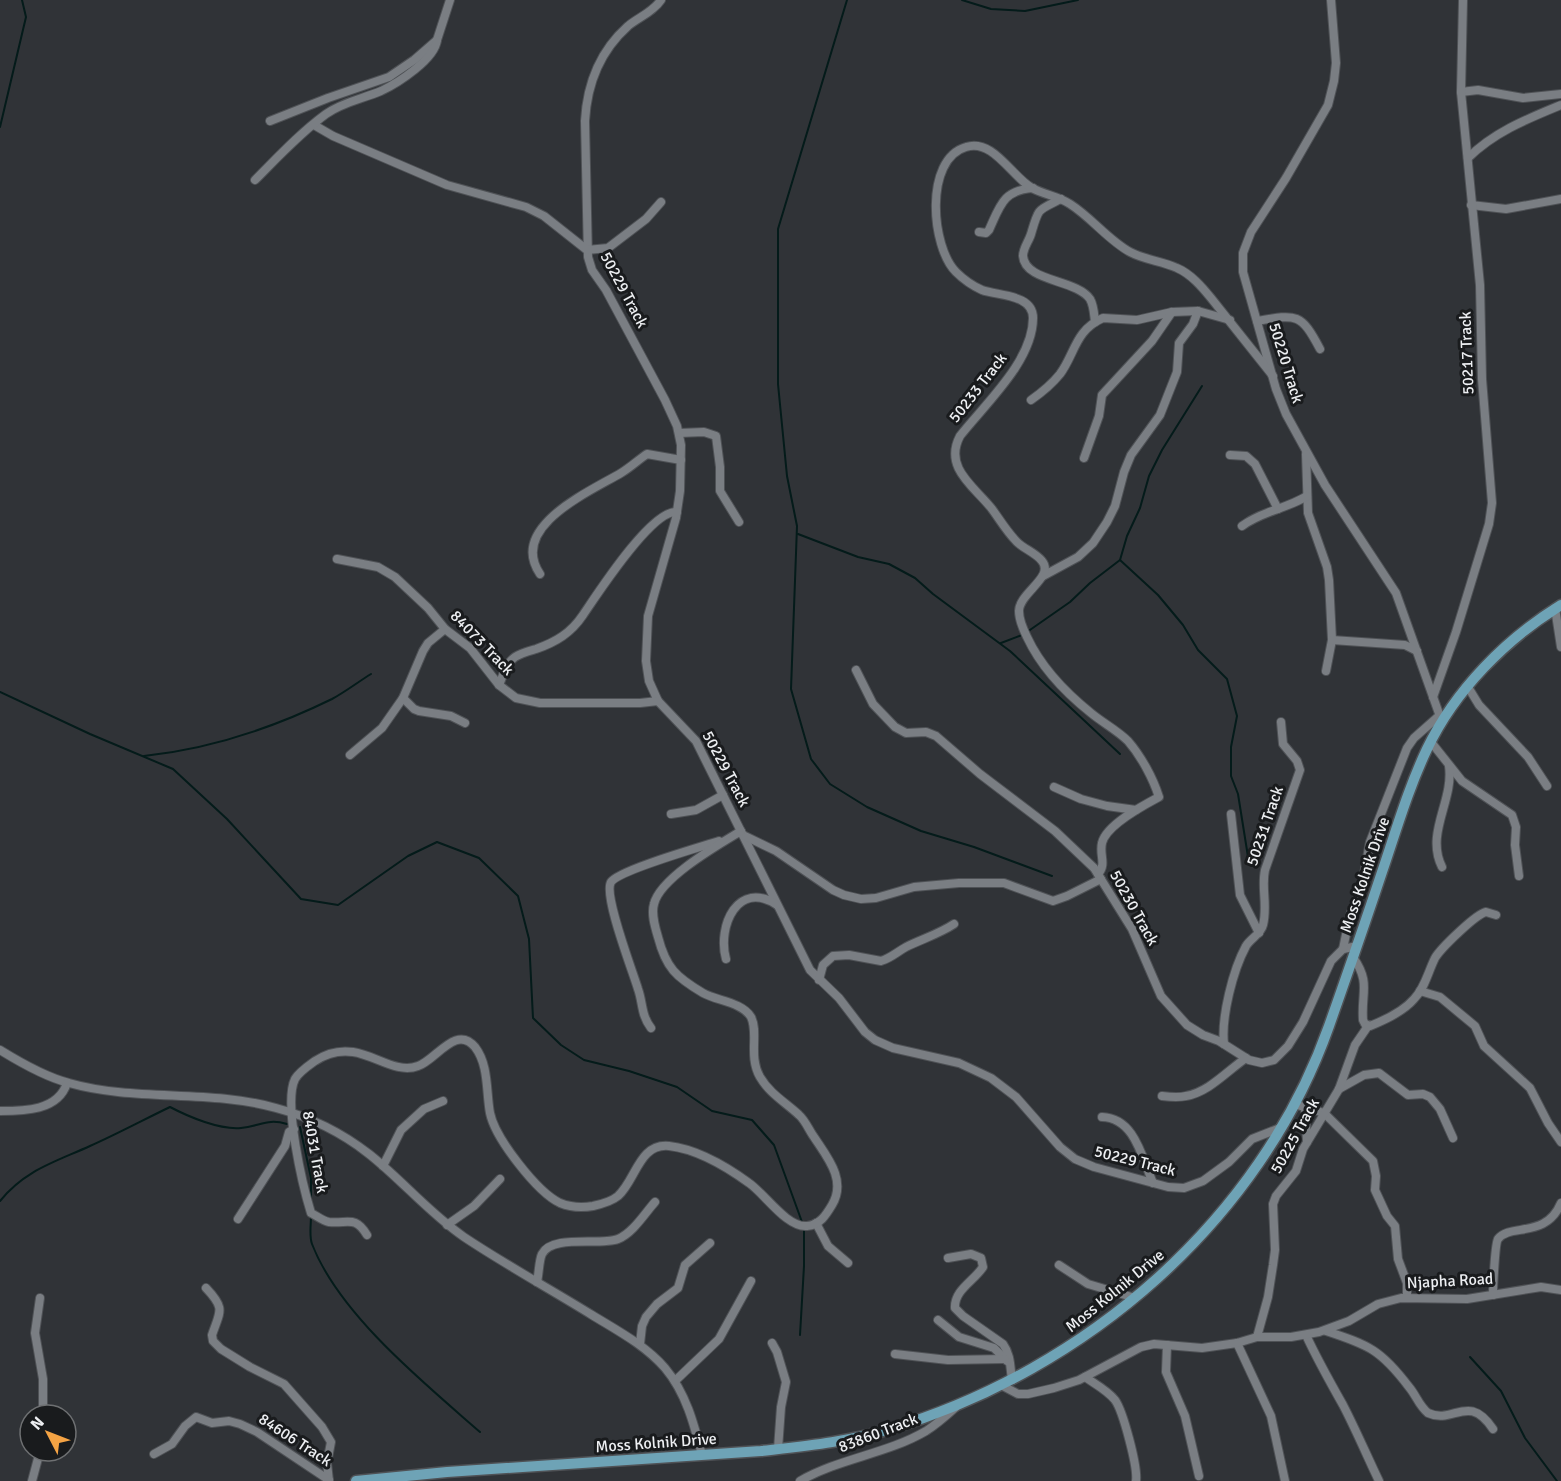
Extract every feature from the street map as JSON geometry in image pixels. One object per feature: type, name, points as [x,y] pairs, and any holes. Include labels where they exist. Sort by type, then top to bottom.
[{"type":"main road","name":"Moss Kolnik Drive","points":[[362,1480],[812,1446],[868,1435],[892,1429],[1007,1382],[1058,1354],[1135,1298],[1176,1261],[1214,1220],[1248,1177],[1280,1128],[1299,1106],[1409,793],[1441,718],[1484,668],[1521,632],[1558,607]]},
{"type":"street","points":[[255,180],[314,125],[337,107],[381,91],[400,80],[432,54],[450,0]]},
{"type":"street","name":"50229 Track","points":[[661,0],[616,37],[596,70],[590,88],[585,121],[587,249],[592,270],[606,290],[665,399],[679,433],[681,460],[677,512],[646,625],[646,661],[649,681],[658,701],[693,736],[807,966],[839,998],[865,1032],[875,1040],[902,1050],[959,1063],[982,1073],[1016,1097],[1044,1130],[1075,1160],[1174,1188],[1192,1186],[1203,1181],[1229,1162],[1252,1139],[1280,1128]]},
{"type":"street","name":"50220 Track","points":[[1331,0],[1336,63],[1328,105],[1286,178],[1251,231],[1243,253],[1243,272],[1286,414],[1325,485],[1394,588],[1441,718]]},
{"type":"street","name":"50217 Track","points":[[1433,696],[1489,524],[1492,503],[1482,379],[1480,285],[1461,92],[1463,0]]},
{"type":"street","points":[[270,122],[328,98],[389,77],[437,40]]},
{"type":"street","points":[[1461,92],[1478,90],[1523,98],[1561,94]]},
{"type":"street","points":[[1468,158],[1486,141],[1503,131],[1561,105]]},
{"type":"street","points":[[314,125],[333,136],[447,185],[526,207],[544,216],[587,249],[608,248],[646,219],[661,202]]},
{"type":"street","name":"50233 Track","points":[[1043,576],[1046,568],[1042,560],[1013,537],[988,504],[967,483],[955,457],[956,444],[960,436],[996,392],[1025,351],[1032,327],[1032,311],[1026,304],[1014,298],[982,290],[955,272],[944,255],[936,209],[936,194],[941,175],[952,157],[965,147],[976,146],[990,151],[1018,178],[1033,188],[1072,205],[1130,252],[1180,269],[1200,286],[1273,375]]},
{"type":"street","points":[[979,232],[986,233],[989,230],[1001,203],[1009,195],[1021,189],[1033,188]]},
{"type":"street","points":[[1061,199],[1046,205],[1037,213],[1024,250],[1024,259],[1032,270],[1042,276],[1076,287],[1083,292],[1093,305],[1095,322]]},
{"type":"street","points":[[1471,205],[1506,210],[1561,199]]},
{"type":"street","points":[[651,1028],[645,1020],[639,992],[624,947],[610,897],[610,885],[614,879],[637,869],[742,833],[776,851],[832,890],[861,899],[876,898],[914,887],[959,883],[1004,883],[1053,901],[1067,896],[1100,877],[1103,866],[1101,849],[1103,839],[1113,827],[1159,797],[1145,767],[1130,743],[1071,696],[1051,674],[1027,637],[1020,621],[1020,607],[1025,596],[1043,576],[1078,557],[1094,543],[1107,522],[1115,506],[1131,455],[1160,415],[1177,372],[1179,343],[1193,324],[1198,311]]},
{"type":"street","points":[[1031,400],[1060,374],[1079,338],[1095,322],[1105,317],[1137,320],[1172,312],[1198,311],[1230,321]]},
{"type":"street","points":[[1084,458],[1100,416],[1102,395],[1152,341],[1172,312]]},
{"type":"street","points":[[1257,321],[1286,316],[1294,317],[1309,327],[1320,349]]},
{"type":"street","points":[[679,433],[704,432],[716,436],[720,491],[739,522]]},
{"type":"street","points":[[1306,451],[1308,513],[1312,530],[1327,567],[1332,640],[1326,671]]},
{"type":"street","points":[[540,574],[531,559],[536,537],[544,525],[566,506],[623,472],[648,454],[681,460]]},
{"type":"street","points":[[1230,454],[1246,456],[1255,464],[1278,509]]},
{"type":"street","points":[[1242,526],[1254,518],[1293,505],[1307,496]]},
{"type":"street","points":[[499,685],[514,657],[556,641],[573,628],[609,575],[628,552],[659,518],[670,512],[677,512]]},
{"type":"street","name":"84073 Track","points":[[337,559],[361,563],[388,572],[429,608],[445,629],[470,648],[499,685],[516,698],[529,702],[640,703],[658,701]]},
{"type":"street","points":[[1558,607],[1561,647]]},
{"type":"street","points":[[350,755],[382,728],[403,698],[428,643],[445,629]]},
{"type":"street","points":[[1332,640],[1405,645],[1417,651]]},
{"type":"street","name":"50230 Track","points":[[856,670],[873,704],[895,727],[906,733],[926,732],[936,736],[980,774],[1055,831],[1100,877],[1132,929],[1161,996],[1194,1030],[1224,1044],[1246,1058],[1262,1063],[1271,1062],[1278,1058],[1288,1046],[1306,1016],[1331,961],[1343,949]]},
{"type":"street","points":[[1468,687],[1479,705],[1528,758],[1547,786]]},
{"type":"street","points":[[403,698],[414,709],[451,716],[465,723]]},
{"type":"street","points":[[1441,718],[1414,738],[1407,748],[1370,842],[1362,885],[1350,915],[1343,949],[1355,951],[1364,976],[1362,1017],[1364,1022],[1368,1026],[1378,1023],[1401,1010],[1420,991],[1434,961],[1445,946],[1480,913],[1496,915]]},
{"type":"street","name":"50231 Track","points":[[1224,1044],[1223,1026],[1239,964],[1247,944],[1263,927],[1266,907],[1263,877],[1300,770],[1297,761],[1283,744],[1281,722]]},
{"type":"street","points":[[1431,742],[1461,781],[1512,815],[1516,827],[1515,845],[1519,876]]},
{"type":"street","points":[[1442,867],[1436,846],[1438,823],[1450,781],[1449,766]]},
{"type":"street","points":[[1054,787],[1081,799],[1136,810]]},
{"type":"street","points":[[671,814],[696,810],[723,795]]},
{"type":"street","points":[[1231,814],[1240,896],[1259,933]]},
{"type":"street","points":[[729,838],[663,885],[653,906],[655,928],[663,954],[675,975],[706,995],[739,1006],[750,1016],[754,1062],[761,1079],[779,1100],[800,1116],[832,1164],[837,1180],[836,1198],[825,1217],[816,1223],[828,1246],[848,1263]]},
{"type":"street","points":[[726,959],[723,940],[725,928],[728,916],[736,907],[754,898],[764,898],[778,906]]},
{"type":"street","points":[[819,980],[824,965],[834,956],[849,955],[886,960],[904,948],[940,933],[954,924]]},
{"type":"street","points":[[1420,991],[1440,997],[1476,1027],[1479,1039],[1484,1046],[1530,1088],[1548,1123],[1561,1142]]},
{"type":"street","name":"50225 Track","points":[[1257,1336],[1268,1297],[1273,1265],[1273,1204],[1276,1196],[1296,1171],[1301,1154],[1339,1089],[1355,1045],[1368,1026]]},
{"type":"street","name":"84031 Track","points":[[367,1235],[360,1224],[355,1221],[326,1222],[311,1213],[294,1129],[292,1113],[294,1082],[307,1066],[329,1053],[351,1051],[396,1066],[411,1068],[425,1063],[450,1042],[461,1039],[475,1047],[481,1058],[491,1117],[502,1143],[546,1193],[557,1201],[581,1207],[612,1200],[627,1186],[646,1154],[656,1147],[665,1146],[696,1154],[741,1178],[764,1195],[788,1220],[804,1226],[816,1223]]},
{"type":"street","points":[[0,1050],[67,1083],[105,1090],[238,1101],[274,1107],[310,1119],[338,1132],[369,1154],[447,1225],[640,1344],[675,1381],[690,1412],[702,1455]]},
{"type":"street","points":[[1162,1096],[1192,1095],[1246,1058]]},
{"type":"street","points":[[1339,1089],[1364,1075],[1379,1073],[1408,1095],[1423,1094],[1430,1097],[1440,1109],[1454,1138]]},
{"type":"street","points":[[0,1111],[42,1107],[61,1095],[67,1083]]},
{"type":"street","points":[[383,1166],[401,1130],[424,1109],[443,1101]]},
{"type":"street","points":[[1307,1143],[1299,1106],[1324,1113],[1373,1161],[1376,1176],[1375,1190],[1387,1216],[1395,1226],[1398,1259],[1407,1283],[1407,1297]]},
{"type":"street","points":[[1102,1117],[1116,1119],[1128,1130],[1142,1152],[1153,1183]]},
{"type":"street","points":[[238,1219],[285,1146],[289,1132],[294,1129]]},
{"type":"street","points":[[447,1225],[474,1206],[500,1179]]},
{"type":"street","points":[[537,1282],[540,1256],[547,1248],[561,1244],[620,1238],[655,1202]]},
{"type":"street","points":[[1493,1295],[1496,1266],[1495,1245],[1498,1238],[1504,1234],[1523,1231],[1543,1224],[1556,1213],[1561,1203]]},
{"type":"street","points":[[640,1344],[642,1326],[646,1317],[657,1304],[678,1288],[685,1265],[710,1243]]},
{"type":"street","points":[[948,1258],[971,1254],[981,1258],[983,1267],[960,1293],[955,1301],[956,1308],[963,1316],[1008,1350],[1007,1382]]},
{"type":"street","points":[[1059,1265],[1088,1284],[1135,1298]]},
{"type":"street","points":[[675,1381],[719,1339],[751,1281]]},
{"type":"street","points":[[206,1288],[219,1309],[219,1321],[212,1335],[215,1345],[250,1367],[284,1384],[311,1413],[331,1442],[327,1463],[329,1480]]},
{"type":"street","name":"Njapha Road","points":[[1007,1382],[1018,1394],[1028,1394],[1071,1383],[1141,1347],[1154,1344],[1202,1348],[1237,1344],[1257,1336],[1291,1338],[1306,1335],[1349,1321],[1378,1304],[1407,1297],[1467,1299],[1535,1288],[1561,1290]]},
{"type":"street","points":[[39,1298],[35,1333],[43,1381],[43,1403]]},
{"type":"street","points":[[938,1320],[960,1337],[989,1346],[1008,1363]]},
{"type":"street","points":[[1325,1330],[1378,1352],[1395,1368],[1428,1413],[1439,1415],[1474,1411],[1485,1418],[1493,1429]]},
{"type":"street","points":[[1306,1335],[1379,1481]]},
{"type":"street","points":[[772,1343],[786,1382],[781,1407],[778,1449]]},
{"type":"street","points":[[1237,1344],[1271,1416],[1285,1481]]},
{"type":"street","points":[[1167,1345],[1166,1372],[1185,1416],[1199,1476]]},
{"type":"street","points":[[895,1354],[1008,1363]]},
{"type":"street","points":[[1085,1377],[1110,1394],[1117,1403],[1130,1443],[1136,1481]]},
{"type":"street","name":"83860 Track","points":[[800,1481],[823,1469],[885,1449],[924,1432],[960,1403]]},
{"type":"street","name":"84606 Track","points":[[154,1454],[167,1448],[177,1439],[193,1418],[198,1417],[212,1423],[235,1422],[257,1432],[329,1480]]},
{"type":"street","points":[[32,1481],[37,1463]]},
{"type":"waterway","points":[[0,127],[26,17],[22,0]]},
{"type":"waterway","points":[[847,0],[778,229],[778,384],[787,476],[797,526],[791,689],[811,759],[830,784],[867,807],[921,831],[974,847],[1052,876]]},
{"type":"waterway","points":[[962,0],[991,9],[1025,11],[1078,0]]},
{"type":"waterway","points":[[1027,632],[1070,602],[1120,560],[1127,536],[1140,508],[1149,476],[1162,450],[1202,386]]},
{"type":"waterway","points":[[798,534],[858,557],[889,564],[915,578],[1010,651],[1120,754]]},
{"type":"waterway","points":[[1120,560],[1158,595],[1183,625],[1198,650],[1227,679],[1237,716],[1231,747],[1231,776],[1238,794],[1249,863]]},
{"type":"waterway","points":[[1001,643],[1022,635]]},
{"type":"waterway","points":[[144,756],[216,743],[264,728],[332,699],[371,674]]},
{"type":"waterway","points":[[0,692],[173,769],[227,819],[301,899],[338,905],[408,856],[437,842],[479,858],[518,896],[529,939],[533,1018],[561,1045],[584,1060],[629,1071],[677,1087],[712,1111],[752,1120],[774,1145],[802,1222]]},
{"type":"waterway","points":[[0,1201],[30,1174],[170,1107],[195,1119],[224,1127],[241,1128],[274,1122],[287,1124]]},
{"type":"waterway","points":[[300,1127],[311,1178],[311,1199]]},
{"type":"waterway","points":[[311,1216],[312,1244],[342,1296],[385,1346],[480,1432]]},
{"type":"waterway","points":[[800,1335],[804,1227]]},
{"type":"waterway","points":[[1470,1357],[1501,1391],[1525,1438],[1557,1481]]}]
